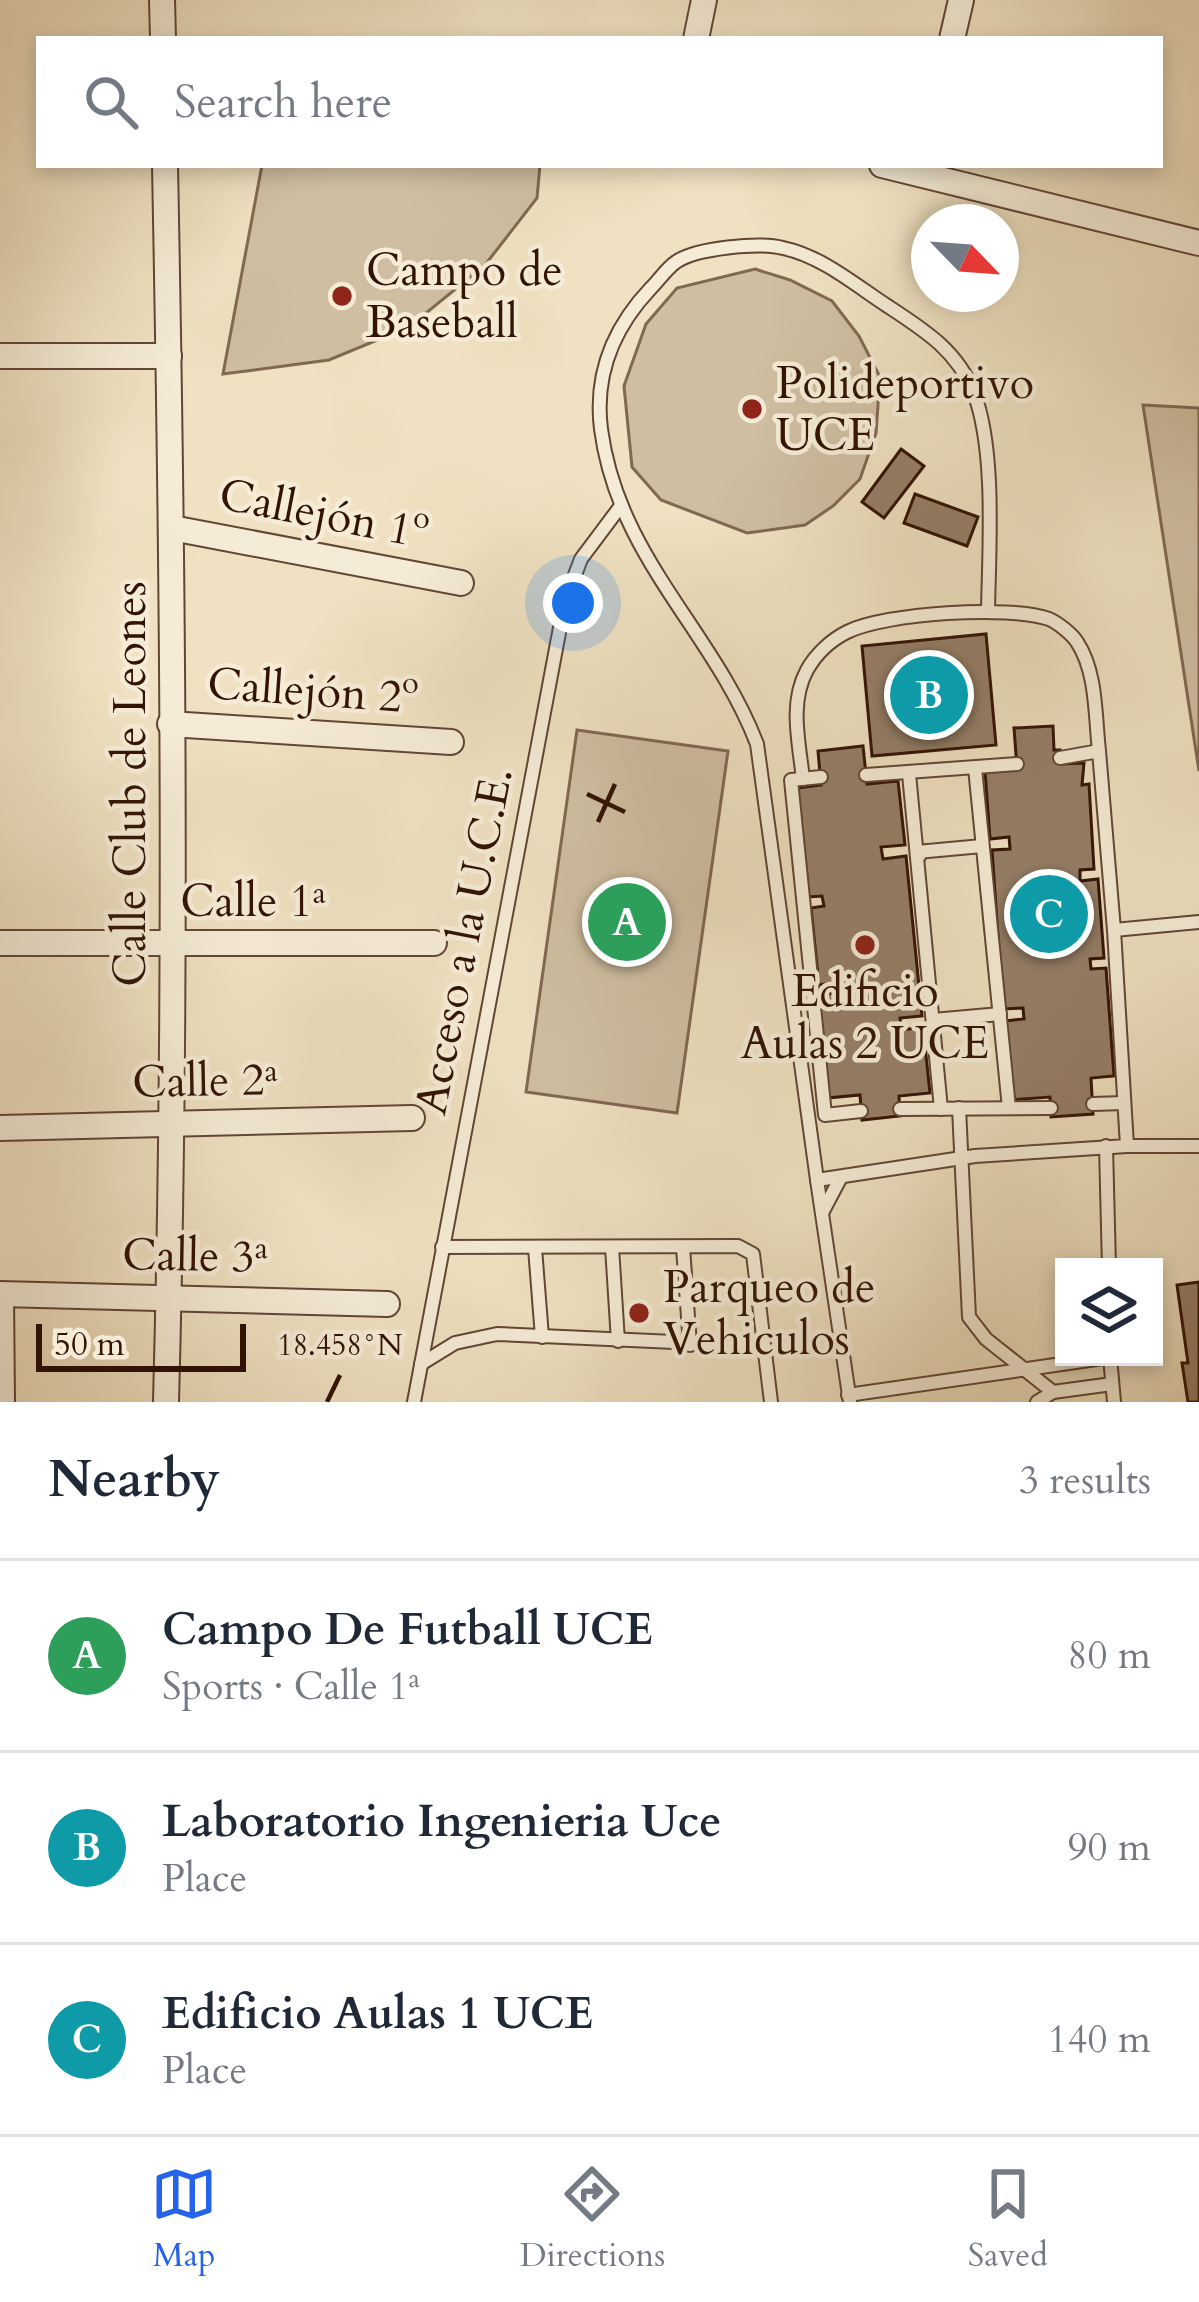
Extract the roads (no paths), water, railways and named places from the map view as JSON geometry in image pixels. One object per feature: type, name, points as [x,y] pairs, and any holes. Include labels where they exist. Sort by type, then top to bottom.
[{"type":"street","points":[[162,0],[163,36]]},
{"type":"street","points":[[697,36],[704,0]]},
{"type":"street","points":[[953,36],[961,0]]},
{"type":"street","name":"Calle Club de Leones","points":[[165,168],[172,528],[173,1124],[166,1402]]},
{"type":"street","points":[[925,169],[1199,243]]},
{"type":"street","points":[[0,356],[169,356]]},
{"type":"street","name":"Callejón 1º","points":[[172,528],[460,583]]},
{"type":"street","name":"Callejón 2º","points":[[170,724],[451,742]]},
{"type":"street","name":"Calle 1ª","points":[[0,943],[434,943]]},
{"type":"street","name":"Calle 2ª","points":[[0,1128],[412,1118]]},
{"type":"street","points":[[0,1294],[2,1402]]},
{"type":"street","name":"Calle 3ª","points":[[0,1294],[387,1304]]},
{"type":"lane","points":[[988,611],[989,481],[975,396],[954,354],[823,264],[782,247],[737,246],[678,260],[623,319],[603,371],[601,427],[620,508],[652,570],[736,693],[757,744],[849,1398],[1055,1365]]},
{"type":"lane","name":"Acceso a la U.C.E.","points":[[414,1402],[565,601],[581,560],[620,508]]},
{"type":"lane","points":[[803,778],[795,702],[807,669],[825,646],[845,633],[873,622],[988,611],[1051,620],[1075,639],[1089,665],[1099,751],[1126,1146]]},
{"type":"lane","points":[[1060,758],[1099,751]]},
{"type":"lane","points":[[866,775],[1017,764]]},
{"type":"lane","points":[[974,768],[1009,1108]]},
{"type":"lane","points":[[910,774],[941,1108]]},
{"type":"lane","points":[[821,777],[791,780],[826,1115]]},
{"type":"lane","points":[[918,853],[982,846]]},
{"type":"lane","points":[[1114,930],[1199,922]]},
{"type":"lane","points":[[934,1021],[1000,1014]]},
{"type":"lane","points":[[1093,1104],[1124,1103]]},
{"type":"lane","points":[[959,1108],[969,1317],[986,1339],[1053,1391]]},
{"type":"lane","points":[[900,1109],[1051,1108]]},
{"type":"lane","points":[[808,1119],[861,1111]]},
{"type":"lane","points":[[1106,1146],[1109,1258]]},
{"type":"lane","points":[[817,1180],[975,1156],[1081,1147],[1199,1146]]},
{"type":"lane","points":[[820,1217],[841,1177]]},
{"type":"lane","points":[[442,1247],[738,1246],[753,1254],[771,1402]]},
{"type":"lane","points":[[612,1247],[618,1341]]},
{"type":"lane","points":[[683,1247],[690,1346]]},
{"type":"lane","points":[[535,1248],[542,1337]]},
{"type":"lane","points":[[421,1364],[455,1343],[497,1334],[763,1346]]},
{"type":"lane","points":[[1111,1366],[1114,1402]]},
{"type":"lane","points":[[1037,1402],[1053,1391],[1112,1384]]},
{"type":"place","name":"Campo de Baseball","points":[[342,296]]},
{"type":"place","name":"Polideportivo UCE","points":[[752,409]]},
{"type":"place","name":"Laboratorio Ingenieria Uce","points":[[929,695]]},
{"type":"place","name":"Edificio Aulas 1 UCE","points":[[1049,914]]},
{"type":"place","name":"Campo De Futball UCE","points":[[627,922]]},
{"type":"place","name":"Edificio Aulas 2 UCE","points":[[865,945]]},
{"type":"place","name":"Parqueo de Vehiculos","points":[[639,1313]]}]
